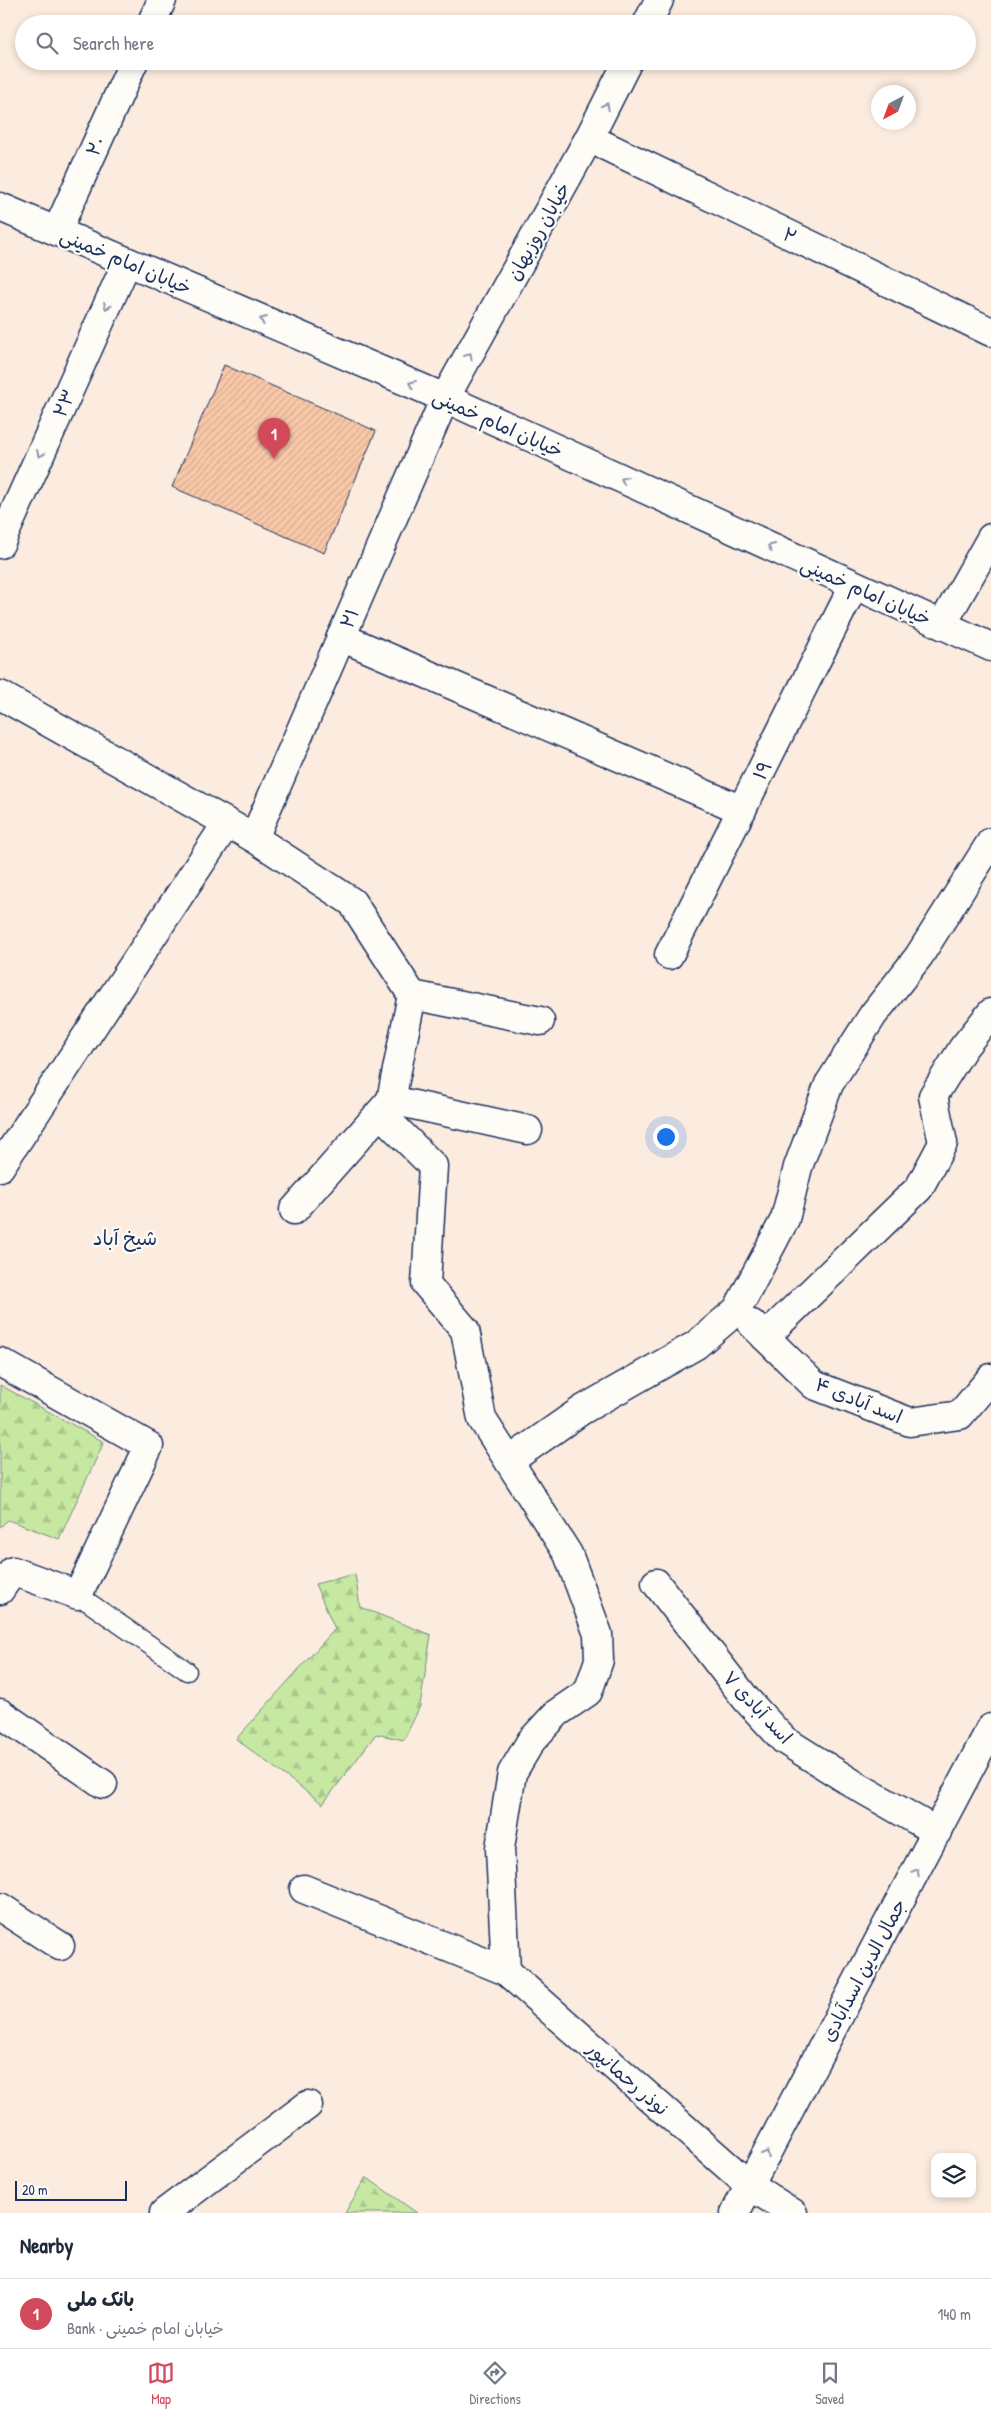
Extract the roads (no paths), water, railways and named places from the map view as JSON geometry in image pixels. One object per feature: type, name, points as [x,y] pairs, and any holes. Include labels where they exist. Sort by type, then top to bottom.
[{"type":"street","points":[[155,15],[162,0]]},
{"type":"street","points":[[652,15],[659,0]]},
{"type":"street","name":"۲۰","points":[[57,231],[130,70]]},
{"type":"street","name":"خیابان روزبهان","points":[[445,398],[589,138],[623,70]]},
{"type":"street","name":"۲","points":[[589,138],[991,332]]},
{"type":"street","name":"خیابان امام خمینی","points":[[0,207],[445,398],[991,648]]},
{"type":"street","name":"۲۳","points":[[0,544],[127,262]]},
{"type":"street","name":"۲۱","points":[[254,838],[445,398]]},
{"type":"street","points":[[942,625],[991,538]]},
{"type":"street","name":"۱۹","points":[[669,956],[854,585]]},
{"type":"street","points":[[341,637],[742,810]]},
{"type":"street","points":[[0,696],[254,838],[352,902],[412,995],[387,1120],[433,1166],[426,1284],[465,1330],[482,1419],[568,1554],[598,1634],[599,1660],[588,1692],[557,1712],[531,1740],[512,1773],[500,1848],[506,1971]]},
{"type":"street","points":[[0,1167],[227,823]]},
{"type":"street","points":[[509,1461],[582,1410],[696,1345],[737,1310],[785,1220],[798,1167],[829,1084],[873,1015],[919,956],[991,842]]},
{"type":"street","points":[[412,995],[540,1021]]},
{"type":"street","points":[[765,1338],[919,1188],[943,1143],[933,1096],[963,1048],[991,1013]]},
{"type":"street","points":[[391,1100],[528,1130]]},
{"type":"street","points":[[294,1210],[391,1100]]},
{"type":"street","name":"اسد آبادی ۴","points":[[737,1310],[814,1385],[910,1422],[960,1415],[991,1378]]},
{"type":"street","points":[[0,1362],[149,1446],[78,1595],[13,1571],[0,1590]]},
{"type":"street","name":"اسد آبادی ۷","points":[[656,1584],[746,1699],[784,1740],[857,1786],[937,1832]]},
{"type":"street","points":[[0,1713],[103,1784]]},
{"type":"street","name":"جمال الدین اسدآبادی","points":[[735,2213],[991,1728]]},
{"type":"street","name":"نوذر رحمانپور","points":[[304,1889],[506,1971],[749,2185],[793,2213]]},
{"type":"street","points":[[0,1907],[60,1946]]},
{"type":"street","points":[[164,2213],[308,2105]]},
{"type":"lane","points":[[78,1595],[187,1671]]},
{"type":"place","name":"بانک ملی","points":[[274,459]]},
{"type":"district","name":"شیخ آباد","points":[[125,1238]]}]
